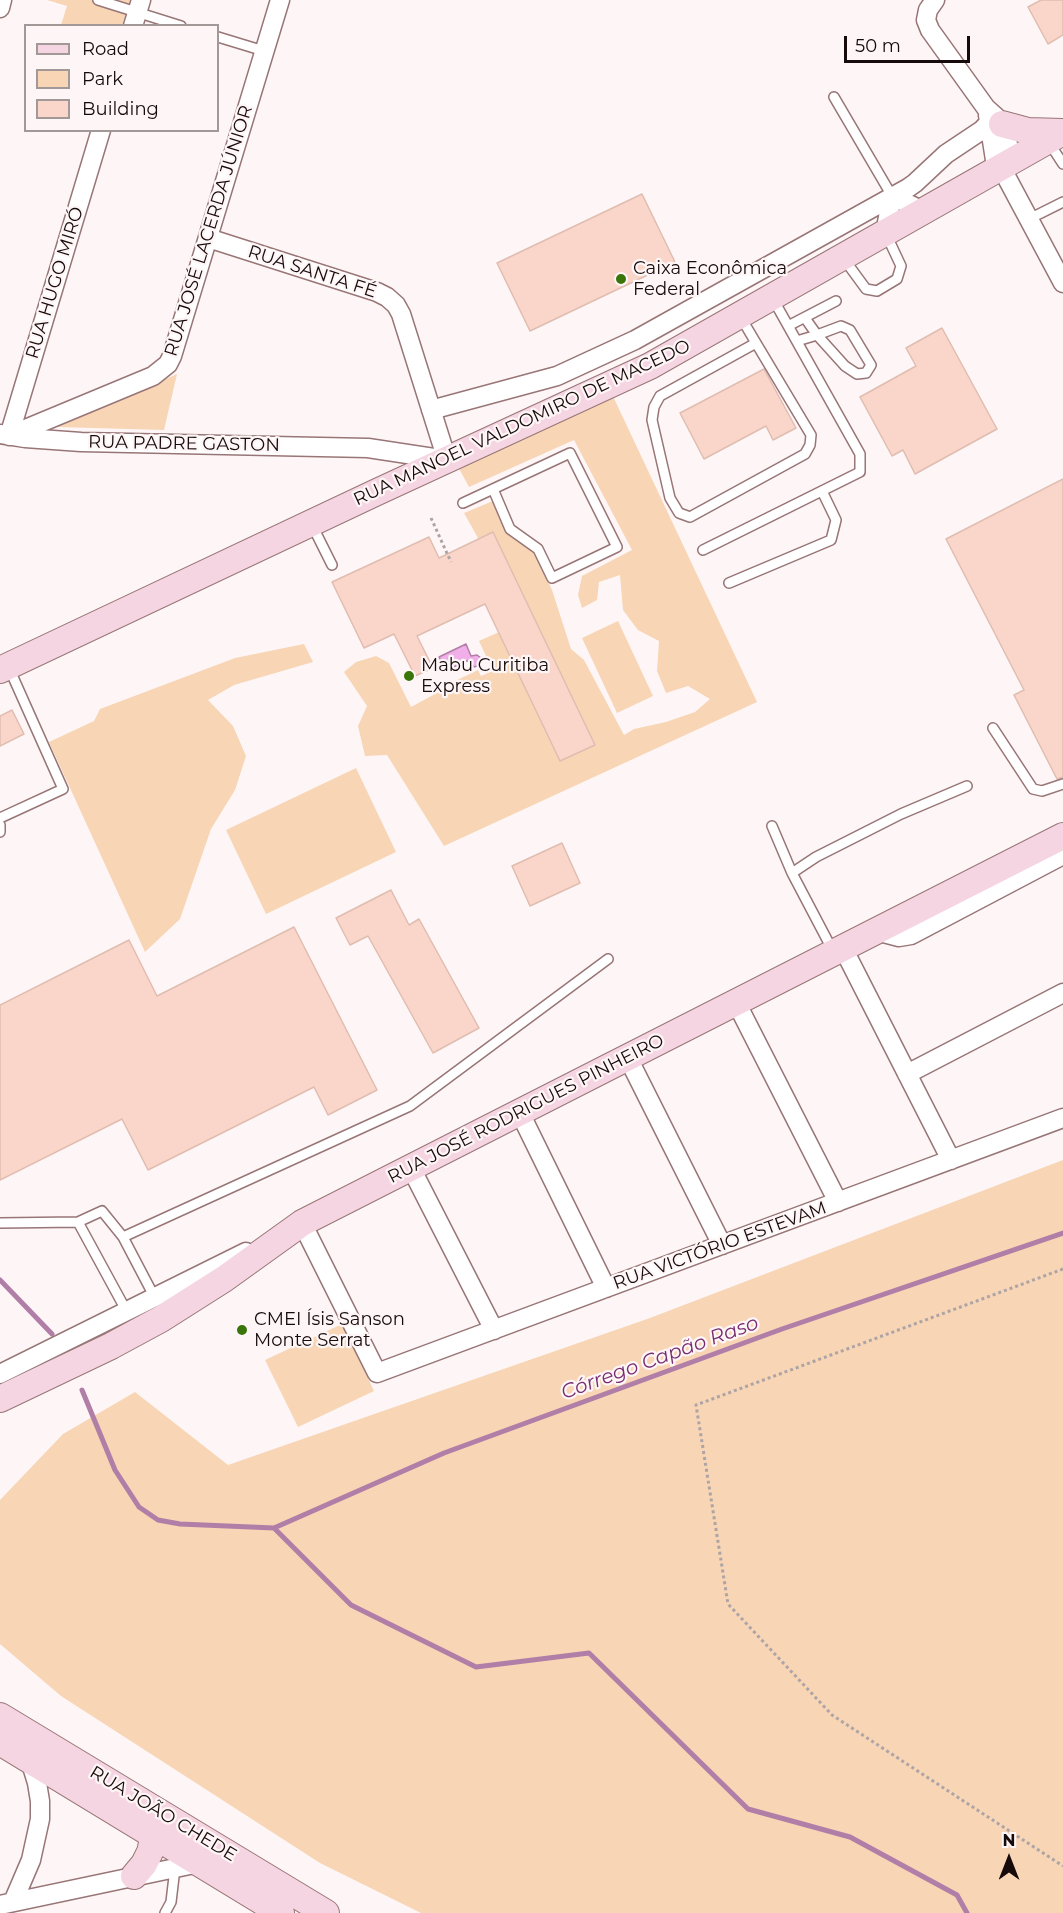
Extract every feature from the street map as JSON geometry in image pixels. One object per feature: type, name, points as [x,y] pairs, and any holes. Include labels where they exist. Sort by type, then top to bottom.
[{"type":"main road","points":[[993,117],[1028,131],[1058,135]]},
{"type":"main road","name":"RUA MANOEL VALDOMIRO DE MACEDO","points":[[4,668],[650,366],[923,212],[997,160],[1058,135]]},
{"type":"main road","name":"RUA JOSÉ RODRIGUES PINHEIRO","points":[[0,1399],[111,1346],[161,1319],[224,1279],[302,1224],[1063,836]]},
{"type":"main road","name":"RUA JOÃO CHEDE","points":[[0,1716],[156,1824],[187,1865],[281,1913]]},
{"type":"main road","name":"RUA JOÃO CHEDE","points":[[0,1742],[30,1760],[326,1913]]},
{"type":"main road","points":[[134,1876],[144,1864],[156,1824]]},
{"type":"street","points":[[0,8],[2,0]]},
{"type":"street","name":"RUA JOSÉ LACERDA JÚNIOR","points":[[4,435],[153,376],[168,364],[280,0]]},
{"type":"street","points":[[935,0],[928,10],[926,20],[930,30],[1005,131],[1009,149],[1007,158],[997,160]]},
{"type":"street","points":[[432,410],[539,381],[574,369],[635,340],[915,183],[946,154],[982,130],[993,117]]},
{"type":"street","name":"RUA HUGO MIRÓ","points":[[4,435],[100,132]]},
{"type":"street","points":[[966,141],[981,144],[997,160],[1063,283]]},
{"type":"street","points":[[892,196],[923,212]]},
{"type":"street","points":[[885,232],[892,196]]},
{"type":"street","name":"RUA SANTA FÉ","points":[[208,238],[366,289],[387,297],[396,305],[401,314],[447,460]]},
{"type":"street","name":"RUA PADRE GASTON","points":[[4,435],[81,442],[368,448],[447,460]]},
{"type":"street","points":[[368,448],[387,458],[392,464],[398,482]]},
{"type":"street","points":[[876,931],[899,937],[911,935],[1063,855]]},
{"type":"street","points":[[838,950],[907,1074],[951,1160]]},
{"type":"street","points":[[907,1074],[1063,993]]},
{"type":"street","points":[[736,1002],[838,1202]]},
{"type":"street","points":[[628,1058],[722,1245]]},
{"type":"street","points":[[520,1113],[606,1288]]},
{"type":"street","name":"RUA VICTÓRIO ESTEVAM","points":[[302,1224],[377,1373],[1063,1118]]},
{"type":"street","points":[[411,1168],[494,1330]]},
{"type":"street","points":[[0,1374],[302,1224]]},
{"type":"street","points":[[7,1903],[31,1860],[40,1820],[37,1783],[30,1760]]},
{"type":"street","points":[[7,1903],[187,1865]]},
{"type":"lane","points":[[98,0],[175,24]]},
{"type":"lane","points":[[219,37],[264,51]]},
{"type":"lane","points":[[834,97],[892,196]]},
{"type":"lane","points":[[1058,135],[1063,164]]},
{"type":"lane","points":[[1029,219],[1063,202]]},
{"type":"lane","points":[[843,257],[866,290],[877,291],[897,279],[901,266],[885,232]]},
{"type":"lane","points":[[703,550],[860,472],[860,454],[772,297]]},
{"type":"lane","points":[[788,326],[836,301]]},
{"type":"lane","points":[[739,316],[756,343],[811,435],[810,446],[805,454],[690,517],[679,513],[670,498],[652,420],[654,407],[660,396],[756,343]]},
{"type":"lane","points":[[797,341],[818,335],[841,326],[850,330],[871,365],[866,372],[857,374],[845,366],[818,335],[805,318]]},
{"type":"lane","points":[[463,503],[570,453],[617,547],[552,578],[538,549],[510,528],[493,489]]},
{"type":"lane","points":[[729,583],[831,540],[836,520],[822,491]]},
{"type":"lane","points":[[311,523],[332,565]]},
{"type":"lane","points":[[0,818],[63,789],[4,668]]},
{"type":"lane","points":[[993,728],[1033,789],[1042,791],[1063,784]]},
{"type":"lane","points":[[792,873],[816,857],[901,814],[967,786]]},
{"type":"lane","points":[[0,825],[0,832]]},
{"type":"lane","points":[[772,826],[792,873],[838,950]]},
{"type":"lane","points":[[123,1237],[410,1107],[608,959]]},
{"type":"lane","points":[[0,1222],[78,1222],[102,1211],[123,1237],[155,1298]]},
{"type":"lane","points":[[78,1222],[127,1312]]},
{"type":"lane","points":[[165,1913],[187,1865]]},
{"type":"path","points":[[431,518],[451,562]]},
{"type":"path","points":[[1063,1269],[696,1405],[728,1604],[832,1715],[1063,1866]]},
{"type":"green space","points":[[47,0],[130,0],[123,24],[61,24],[67,6]]},
{"type":"green space","points":[[177,374],[164,430],[57,427]]},
{"type":"green space","points":[[610,390],[757,702],[444,846],[387,755],[365,756],[358,726],[367,706],[344,672],[356,662],[376,656],[389,663],[411,707],[455,686],[453,682],[478,670],[481,676],[493,671],[479,641],[499,632],[560,761],[594,745],[464,513],[493,501],[507,533],[534,552],[552,590],[571,649],[584,660],[624,735],[634,729],[666,722],[695,712],[710,699],[688,686],[666,693],[657,671],[659,641],[638,630],[623,610],[620,575],[599,582],[597,600],[582,608],[578,595],[582,576],[632,550],[574,440],[469,487],[456,463]]},
{"type":"green space","points":[[618,621],[653,696],[617,713],[582,638]]},
{"type":"green space","points":[[304,644],[313,662],[234,685],[208,700],[233,726],[246,756],[235,790],[211,829],[180,919],[145,952],[49,742],[94,721],[100,709],[235,658]]},
{"type":"green space","points":[[356,768],[396,852],[266,914],[226,830]]},
{"type":"green space","points":[[1063,1160],[1063,1913],[421,1913],[320,1863],[61,1696],[0,1644],[0,1500],[63,1434],[135,1392],[228,1465],[650,1318]]},
{"type":"green space","points":[[342,1324],[374,1391],[298,1427],[265,1360]]},
{"type":"shaded area","points":[[466,644],[471,656],[477,655],[481,658],[480,665],[474,667],[469,660],[445,671],[439,657]]},
{"type":"building","points":[[1041,0],[1063,0],[1063,35],[1048,44],[1028,7]]},
{"type":"building","points":[[642,194],[675,262],[530,331],[497,263]]},
{"type":"building","points":[[942,328],[997,429],[915,474],[903,450],[892,456],[860,397],[916,366],[906,348]]},
{"type":"building","points":[[764,369],[796,428],[773,440],[766,426],[704,459],[680,413]]},
{"type":"building","points":[[1063,479],[1063,777],[1057,779],[1014,695],[1024,690],[946,539]]},
{"type":"building","points":[[493,532],[595,745],[560,761],[485,604],[417,636],[433,668],[415,676],[394,634],[364,648],[332,582],[429,537],[439,558]]},
{"type":"building","points":[[12,710],[24,734],[0,746],[0,716]]},
{"type":"building","points":[[562,843],[580,883],[530,906],[512,866]]},
{"type":"building","points":[[391,890],[409,925],[419,919],[479,1028],[433,1053],[368,936],[350,945],[336,918]]},
{"type":"building","points":[[294,927],[377,1090],[328,1115],[314,1087],[148,1170],[122,1119],[0,1180],[0,1005],[129,940],[157,996]]},
{"type":"waterway","name":"Córrego Capão Raso","points":[[82,1390],[115,1470],[139,1507],[158,1520],[180,1524],[274,1528],[444,1453],[782,1329],[1063,1233]]},
{"type":"waterway","points":[[0,1280],[52,1334]]},
{"type":"waterway","points":[[274,1528],[351,1605],[476,1667],[589,1653],[748,1809],[850,1837],[957,1895],[967,1913]]},
{"type":"place","name":"Caixa Econômica Federal","points":[[621,279]]},
{"type":"place","name":"Mabu Curitiba Express","points":[[409,676]]},
{"type":"place","name":"CMEI Ísis Sanson Monte Serrat","points":[[242,1330]]}]
